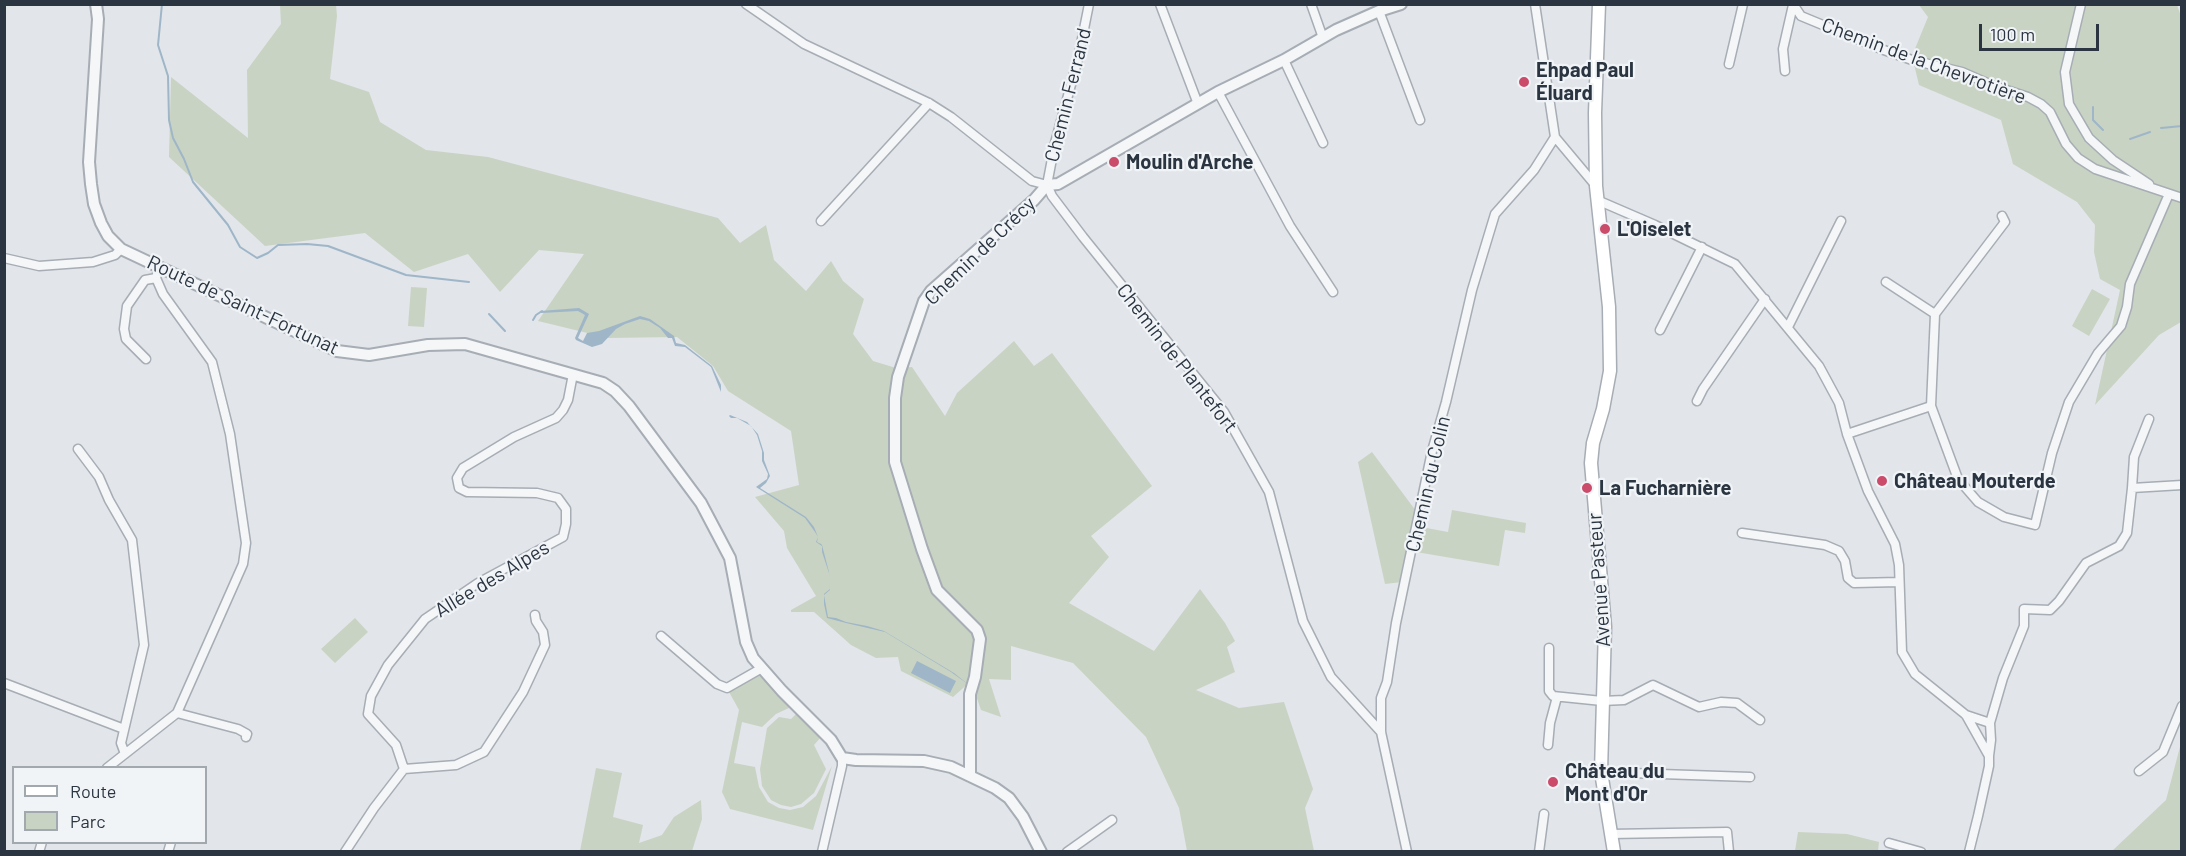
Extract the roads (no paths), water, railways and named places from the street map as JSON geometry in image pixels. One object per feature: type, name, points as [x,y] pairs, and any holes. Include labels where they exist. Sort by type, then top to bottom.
[{"type":"main road","name":"Avenue Pasteur","points":[[1599,4],[1595,113],[1596,186],[1609,307],[1610,371],[1603,409],[1593,443],[1591,463],[1605,627],[1601,772],[1614,852]]},
{"type":"street","name":"Route de Saint-Fortunat","points":[[96,4],[98,19],[89,162],[94,204],[100,223],[108,236],[121,249],[158,272],[337,351],[369,355],[428,345],[465,344],[603,383],[615,391],[702,502],[730,558],[746,642],[753,658],[831,740],[842,758]]},
{"type":"street","points":[[746,4],[804,44],[929,103],[951,117],[1032,181],[1047,185]]},
{"type":"street","name":"Chemin Ferrand","points":[[1047,185],[1055,142],[1078,59],[1089,4]]},
{"type":"street","points":[[1160,4],[1198,104]]},
{"type":"street","points":[[1311,4],[1323,38]]},
{"type":"street","name":"Chemin de Crécy","points":[[970,776],[970,694],[975,677],[980,639],[977,630],[937,590],[896,462],[895,398],[898,377],[919,311],[931,291],[1034,200],[1047,185],[1058,184],[1218,92],[1323,38],[1379,11],[1401,4]]},
{"type":"street","points":[[1535,4],[1555,137],[1596,186]]},
{"type":"street","points":[[1729,64],[1743,4]]},
{"type":"street","points":[[2081,4],[2065,72],[2069,104],[2089,138],[2113,160],[2157,189]]},
{"type":"street","points":[[1785,71],[1783,49],[1793,5]]},
{"type":"street","name":"Chemin de la Chevrotière","points":[[1793,5],[1801,16],[1871,45],[1912,60],[1962,72],[2041,104],[2050,112],[2066,144],[2078,158],[2095,169],[2181,198]]},
{"type":"street","points":[[1379,11],[1420,120]]},
{"type":"street","points":[[1284,60],[1323,142]]},
{"type":"street","points":[[1218,92],[1290,226],[1334,292]]},
{"type":"street","points":[[821,221],[929,103]]},
{"type":"street","name":"Chemin du Colin","points":[[1407,852],[1381,732],[1380,698],[1387,682],[1396,623],[1432,451],[1475,279],[1495,214],[1534,170],[1555,137]]},
{"type":"street","name":"Chemin de Plantefort","points":[[1047,185],[1083,237],[1224,412],[1269,492],[1303,621],[1331,677],[1381,732]]},
{"type":"street","points":[[2002,216],[2006,222],[1935,314],[1931,406],[1958,479],[1978,502],[2004,518],[2035,525],[2052,453],[2069,402],[2098,353],[2121,326],[2130,285],[2169,194]]},
{"type":"street","points":[[1597,200],[1615,206],[1735,264],[1819,366],[1839,403],[1847,434],[1868,491],[1895,544],[1902,651],[1915,674],[1966,715],[1990,723]]},
{"type":"street","points":[[1788,327],[1841,221]]},
{"type":"street","points":[[1660,330],[1702,247]]},
{"type":"street","points":[[4,258],[39,266],[93,262],[115,255],[121,249]]},
{"type":"street","points":[[110,766],[177,713],[243,564],[246,543],[230,434],[212,362],[163,294],[158,272],[145,280],[127,306],[124,329],[126,339],[147,359]]},
{"type":"street","points":[[1886,282],[1935,314]]},
{"type":"street","points":[[1697,401],[1765,299]]},
{"type":"street","name":"Allée des Alpes","points":[[404,769],[396,745],[368,714],[371,696],[388,665],[425,619],[478,584],[563,537],[566,524],[566,509],[558,498],[537,493],[467,492],[459,488],[457,478],[463,468],[514,437],[556,418],[568,400],[573,374]]},
{"type":"street","points":[[1847,434],[1931,406]]},
{"type":"street","points":[[1969,852],[1989,766],[1990,723],[2003,678],[2024,626],[2024,609],[2050,610],[2086,563],[2119,546],[2127,532],[2134,457],[2149,419]]},
{"type":"street","points":[[78,449],[99,477],[109,500],[132,540],[144,645],[121,743],[125,754]]},
{"type":"street","points":[[2132,488],[2181,485]]},
{"type":"street","points":[[1742,533],[1825,545],[1839,551],[1845,561],[1848,578],[1854,583],[1899,582]]},
{"type":"street","points":[[345,852],[374,808],[404,769],[456,765],[484,752],[523,692],[545,645],[543,632],[535,615]]},
{"type":"street","points":[[661,636],[717,684],[727,688],[762,668]]},
{"type":"street","points":[[1549,648],[1549,691],[1553,696],[1602,701],[1624,700],[1653,685],[1700,707],[1722,702],[1737,703],[1760,720]]},
{"type":"street","points":[[4,683],[124,729]]},
{"type":"street","points":[[1548,746],[1550,723],[1557,697]]},
{"type":"street","points":[[2139,771],[2163,752],[2181,706]]},
{"type":"street","points":[[177,713],[238,729],[247,734],[246,737]]},
{"type":"street","points":[[1966,715],[1989,756]]},
{"type":"street","points":[[822,852],[842,758],[939,763],[970,776],[995,788],[1009,798],[1023,817],[1041,852]]},
{"type":"street","points":[[1601,772],[1750,777]]},
{"type":"street","points":[[1539,852],[1544,814]]},
{"type":"street","points":[[1067,852],[1107,825]]},
{"type":"street","points":[[1610,834],[1727,832],[1729,852]]},
{"type":"street","points":[[1889,843],[1921,852]]},
{"type":"water","points":[[579,308],[589,314],[578,338],[583,341],[587,333],[640,316],[650,319],[674,336],[676,343],[685,345],[712,366],[721,385],[721,392],[711,367],[685,347],[675,346],[672,338],[668,338],[660,328],[649,321],[640,319],[625,324],[616,329],[602,344],[592,347],[575,338],[585,315],[578,311],[541,313],[540,311]]},
{"type":"water","points":[[730,415],[747,422],[750,426],[737,418],[731,418]]},
{"type":"water","points":[[752,427],[758,434],[770,476],[760,488],[806,517],[818,537],[805,518],[756,487],[767,479],[768,474],[762,461],[762,451],[757,435]]},
{"type":"water","points":[[818,537],[817,542],[822,545],[830,581],[822,546],[816,542]]},
{"type":"water","points":[[824,595],[828,617],[884,631],[954,673],[969,685],[885,632],[827,618]]},
{"type":"water","points":[[917,661],[956,681],[950,693],[911,673]]},
{"type":"waterway","points":[[162,4],[158,45],[168,76],[169,120],[173,138],[193,182],[228,225],[240,247],[257,258],[278,245],[328,246],[406,275],[469,282]]},
{"type":"waterway","points":[[2093,107],[2093,120],[2103,130]]},
{"type":"waterway","points":[[2161,128],[2182,126]]},
{"type":"waterway","points":[[2130,139],[2150,132]]},
{"type":"waterway","points":[[533,320],[542,311]]},
{"type":"waterway","points":[[489,314],[505,331]]},
{"type":"place","name":"Ehpad Paul Éluard","points":[[1524,82]]},
{"type":"place","name":"Moulin d'Arche","points":[[1114,162]]},
{"type":"place","name":"L'Oiselet","points":[[1605,229]]},
{"type":"place","name":"Château Mouterde","points":[[1882,481]]},
{"type":"place","name":"La Fucharnière","points":[[1587,488]]},
{"type":"place","name":"Château du Mont d'Or","points":[[1553,782]]}]
